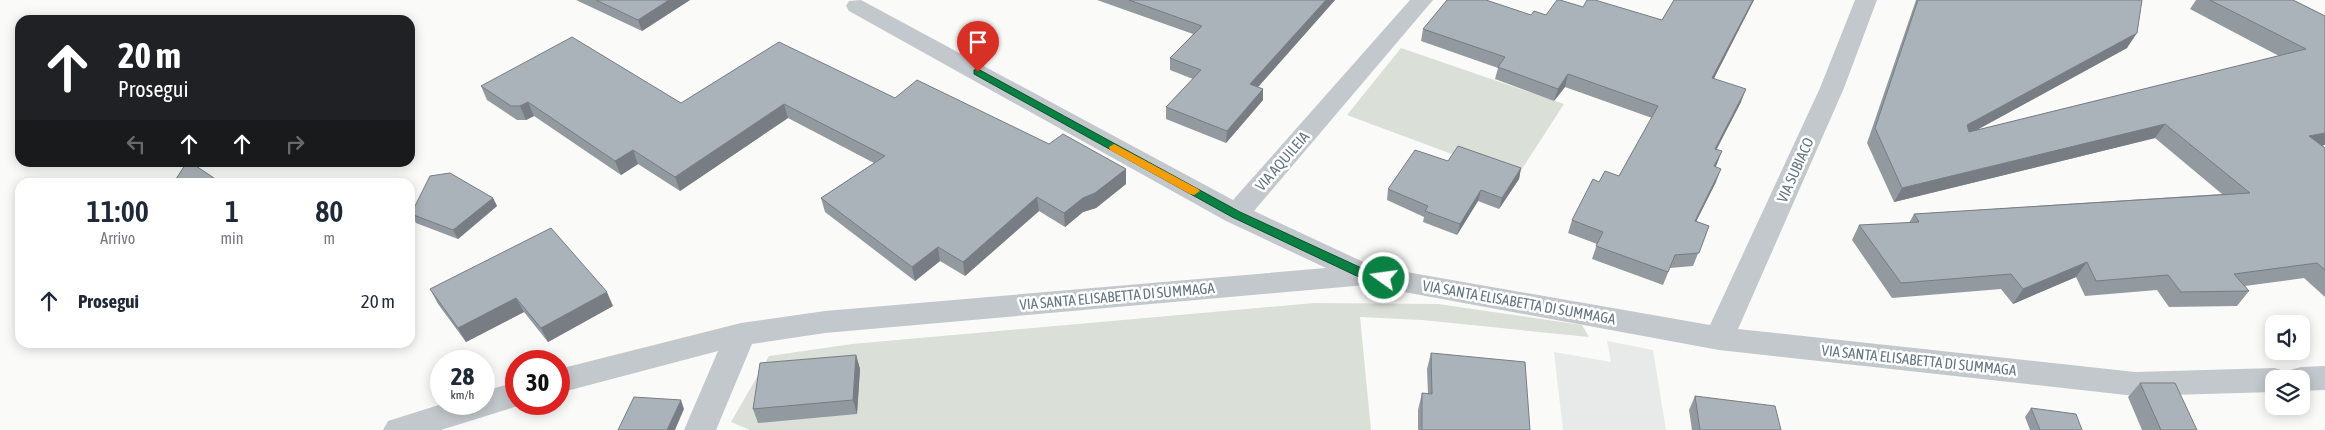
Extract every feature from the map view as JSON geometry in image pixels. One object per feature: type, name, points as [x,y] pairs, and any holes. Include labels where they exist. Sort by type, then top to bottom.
[{"type":"street","name":"VIA AQUILEIA","points":[[1236,214],[1422,0]]},
{"type":"street","name":"VIA SUBIACO","points":[[1719,338],[1832,88],[1866,0]]},
{"type":"street","points":[[858,6],[1236,214],[1366,275]]},
{"type":"street","name":"VIA SANTA ELISABETTA DI SUMMAGA","points":[[570,378],[740,334],[825,322],[1366,275],[1719,338],[2135,384],[2265,380]]},
{"type":"street","points":[[700,430],[740,334]]},
{"type":"street","points":[[2310,379],[2325,378]]},
{"type":"street","points":[[400,430],[505,397]]},
{"type":"shaded area","points":[[1401,48],[1564,104],[1516,178],[1347,115]]},
{"type":"shaded area","points":[[1314,303],[1438,304],[1582,325],[1589,337],[1422,320],[1360,317],[1371,430],[750,430],[731,422],[769,356],[852,344]]},
{"type":"shaded area","points":[[1607,341],[1653,350],[1666,430],[1563,430],[1554,352],[1611,362]]},
{"type":"building","points":[[596,0],[669,0],[638,20]]},
{"type":"building","points":[[1129,0],[1326,0],[1250,84],[1263,89],[1227,131],[1166,107],[1201,70],[1170,58],[1202,26]]},
{"type":"building","points":[[1447,0],[1486,0],[1531,15],[1534,11],[1546,15],[1557,0],[1583,7],[1587,0],[1595,0],[1662,20],[1674,0],[1753,0],[1712,78],[1746,89],[1715,149],[1722,151],[1714,166],[1721,169],[1695,221],[1709,226],[1699,253],[1675,255],[1668,272],[1596,246],[1603,232],[1572,220],[1593,179],[1599,182],[1605,171],[1619,176],[1658,106],[1568,74],[1558,89],[1498,67],[1505,57],[1423,29]]},
{"type":"building","points":[[1918,0],[2142,0],[2137,33],[1967,125],[1969,132],[2306,49],[2210,0],[2293,0],[2325,16],[2325,133],[2309,136],[2325,148],[2325,270],[2317,263],[2234,274],[2249,291],[2181,292],[2168,275],[2096,281],[2087,262],[2023,289],[2011,274],[1901,283],[1859,225],[1919,222],[1914,214],[2250,193],[2165,124],[1902,188],[1875,128]]},
{"type":"building","points":[[572,37],[681,103],[779,42],[895,98],[917,80],[1049,144],[1063,134],[1126,169],[1095,193],[1083,198],[1064,213],[1037,197],[963,262],[938,247],[912,267],[821,198],[885,156],[784,104],[675,177],[633,150],[615,161],[528,102],[520,106],[511,106],[481,86]]},
{"type":"building","points":[[1458,146],[1521,168],[1502,198],[1481,190],[1460,224],[1425,211],[1428,206],[1388,189],[1415,150],[1448,161]]},
{"type":"building","points":[[184,167],[198,167],[214,178],[177,178]]},
{"type":"building","points":[[450,173],[493,198],[453,230],[415,216],[415,206],[430,176]]},
{"type":"building","points":[[551,228],[607,292],[541,328],[516,298],[458,328],[430,289]]},
{"type":"building","points":[[1431,353],[1525,362],[1530,430],[1422,430],[1422,393],[1432,394]]},
{"type":"building","points":[[856,355],[853,400],[753,409],[760,363]]},
{"type":"building","points":[[2140,383],[2175,383],[2197,430],[2161,430]]},
{"type":"building","points":[[1695,396],[1775,406],[1781,430],[1700,430]]},
{"type":"building","points":[[634,397],[681,400],[667,430],[618,430]]},
{"type":"building","points":[[2031,408],[2076,414],[2082,430],[2040,430]]},
{"type":"slow traffic","points":[[1114,147],[1194,191]]},
{"type":"route","points":[[978,72],[1236,214],[1366,275],[1384,278]]}]
